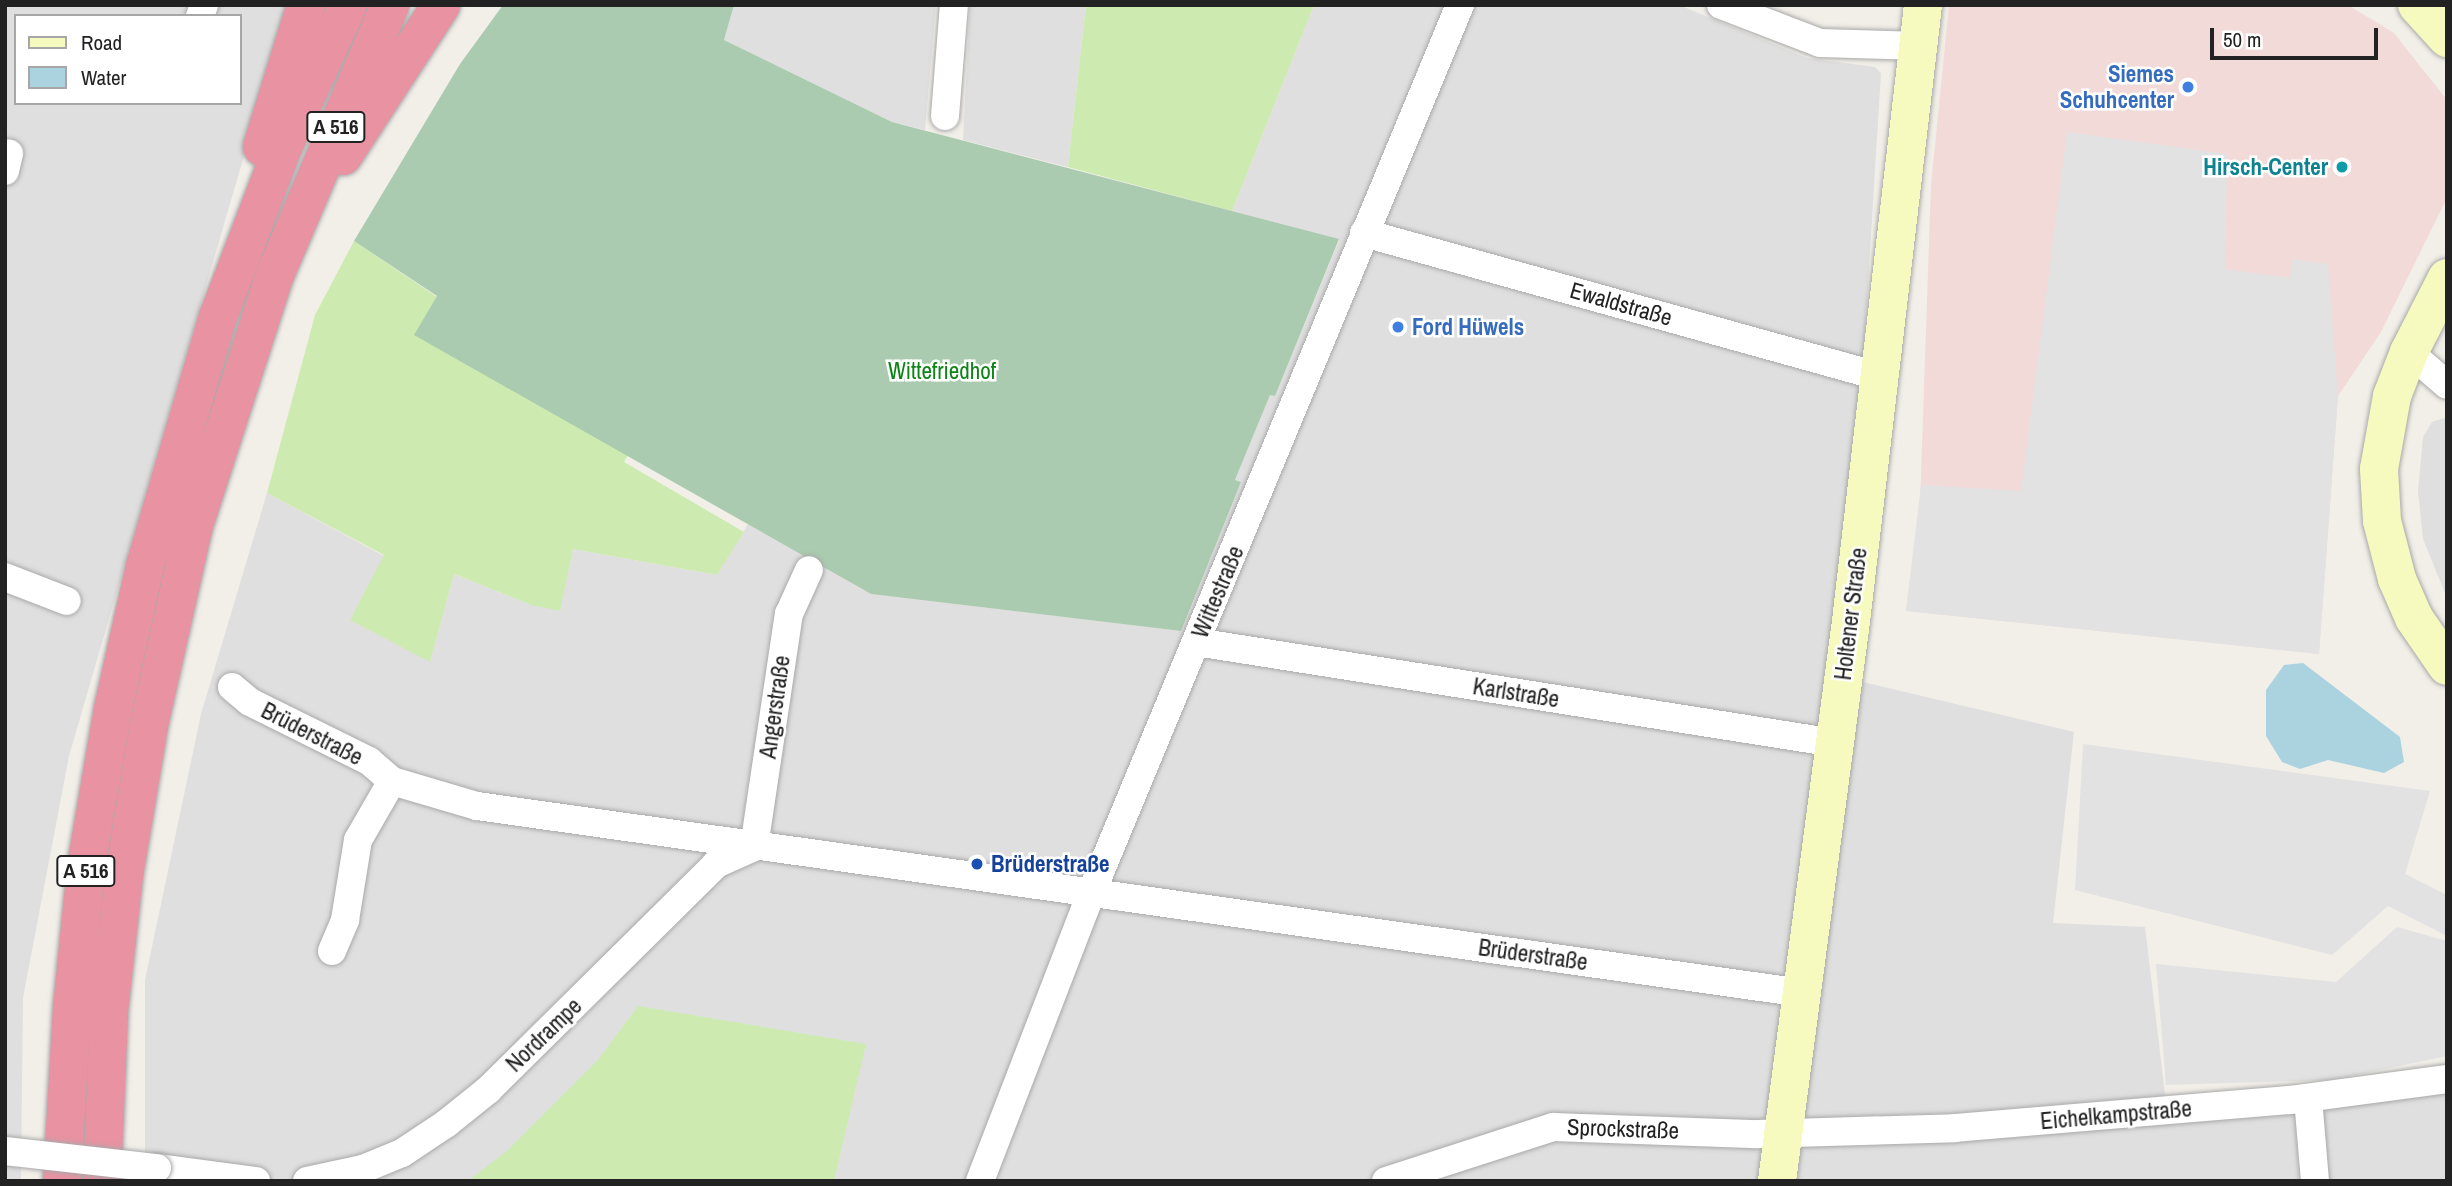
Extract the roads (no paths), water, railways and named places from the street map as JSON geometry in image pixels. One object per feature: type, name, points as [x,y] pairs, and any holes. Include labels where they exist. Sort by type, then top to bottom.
[{"type":"highway","points":[[248,236],[264,133],[306,5]]},
{"type":"highway","name":"A 516","points":[[62,1181],[84,893],[113,709],[145,566],[187,413],[248,236],[348,5]]},
{"type":"highway","name":"A 516","points":[[102,1181],[111,998],[124,875],[150,720],[198,513],[284,249],[390,5]]},
{"type":"highway","points":[[284,249],[441,5]]},
{"type":"main road","name":"Holtener Straße","points":[[1911,5],[1921,46]]},
{"type":"main road","name":"Holtener Straße","points":[[1777,1181],[1835,743],[1878,376],[1921,46],[1923,5]]},
{"type":"main road","points":[[2417,5],[2447,20]]},
{"type":"main road","points":[[2417,5],[2447,38]]},
{"type":"main road","points":[[2447,278],[2409,352],[2392,396],[2382,444],[2382,521],[2409,608],[2447,666]]},
{"type":"street","points":[[945,116],[954,5]]},
{"type":"street","name":"Wittestraße","points":[[980,1181],[1093,893],[1364,233],[1461,5]]},
{"type":"street","points":[[1721,5],[1820,43],[1921,46]]},
{"type":"street","name":"Ewaldstraße","points":[[1364,233],[1878,376]]},
{"type":"street","points":[[2409,352],[2447,355]]},
{"type":"street","points":[[2409,352],[2447,384]]},
{"type":"street","name":"Angerstraße","points":[[754,847],[789,614],[809,570]]},
{"type":"street","points":[[5,577],[67,601]]},
{"type":"street","name":"Karlstraße","points":[[1196,642],[1835,743]]},
{"type":"street","name":"Brüderstraße","points":[[232,687],[250,702],[369,761],[392,781],[477,806],[1803,993]]},
{"type":"street","points":[[332,951],[345,920],[358,841],[392,781]]},
{"type":"street","name":"Nordrampe","points":[[307,1181],[363,1169],[402,1153],[447,1123],[497,1081],[716,864],[754,847]]},
{"type":"street","name":"Eichelkampstraße","points":[[1784,1130],[1955,1128],[2308,1098],[2447,1079]]},
{"type":"street","points":[[2308,1098],[2315,1181]]},
{"type":"street","name":"Sprockstraße","points":[[1386,1181],[1553,1126],[1758,1134],[1784,1130]]},
{"type":"street","points":[[5,1151],[256,1181]]},
{"type":"water","points":[[2303,663],[2400,737],[2404,762],[2384,773],[2328,760],[2300,769],[2282,762],[2266,736],[2266,690],[2284,665]]},
{"type":"place","name":"Siemes Schuhcenter","points":[[2188,87]]},
{"type":"place","name":"Hirsch-Center","points":[[2342,167]]},
{"type":"place","name":"Ford Hüwels","points":[[1398,327]]},
{"type":"place","name":"Brüderstraße","points":[[977,864]]},
{"type":"park label","name":"Wittefriedhof","points":[[942,371]]}]
